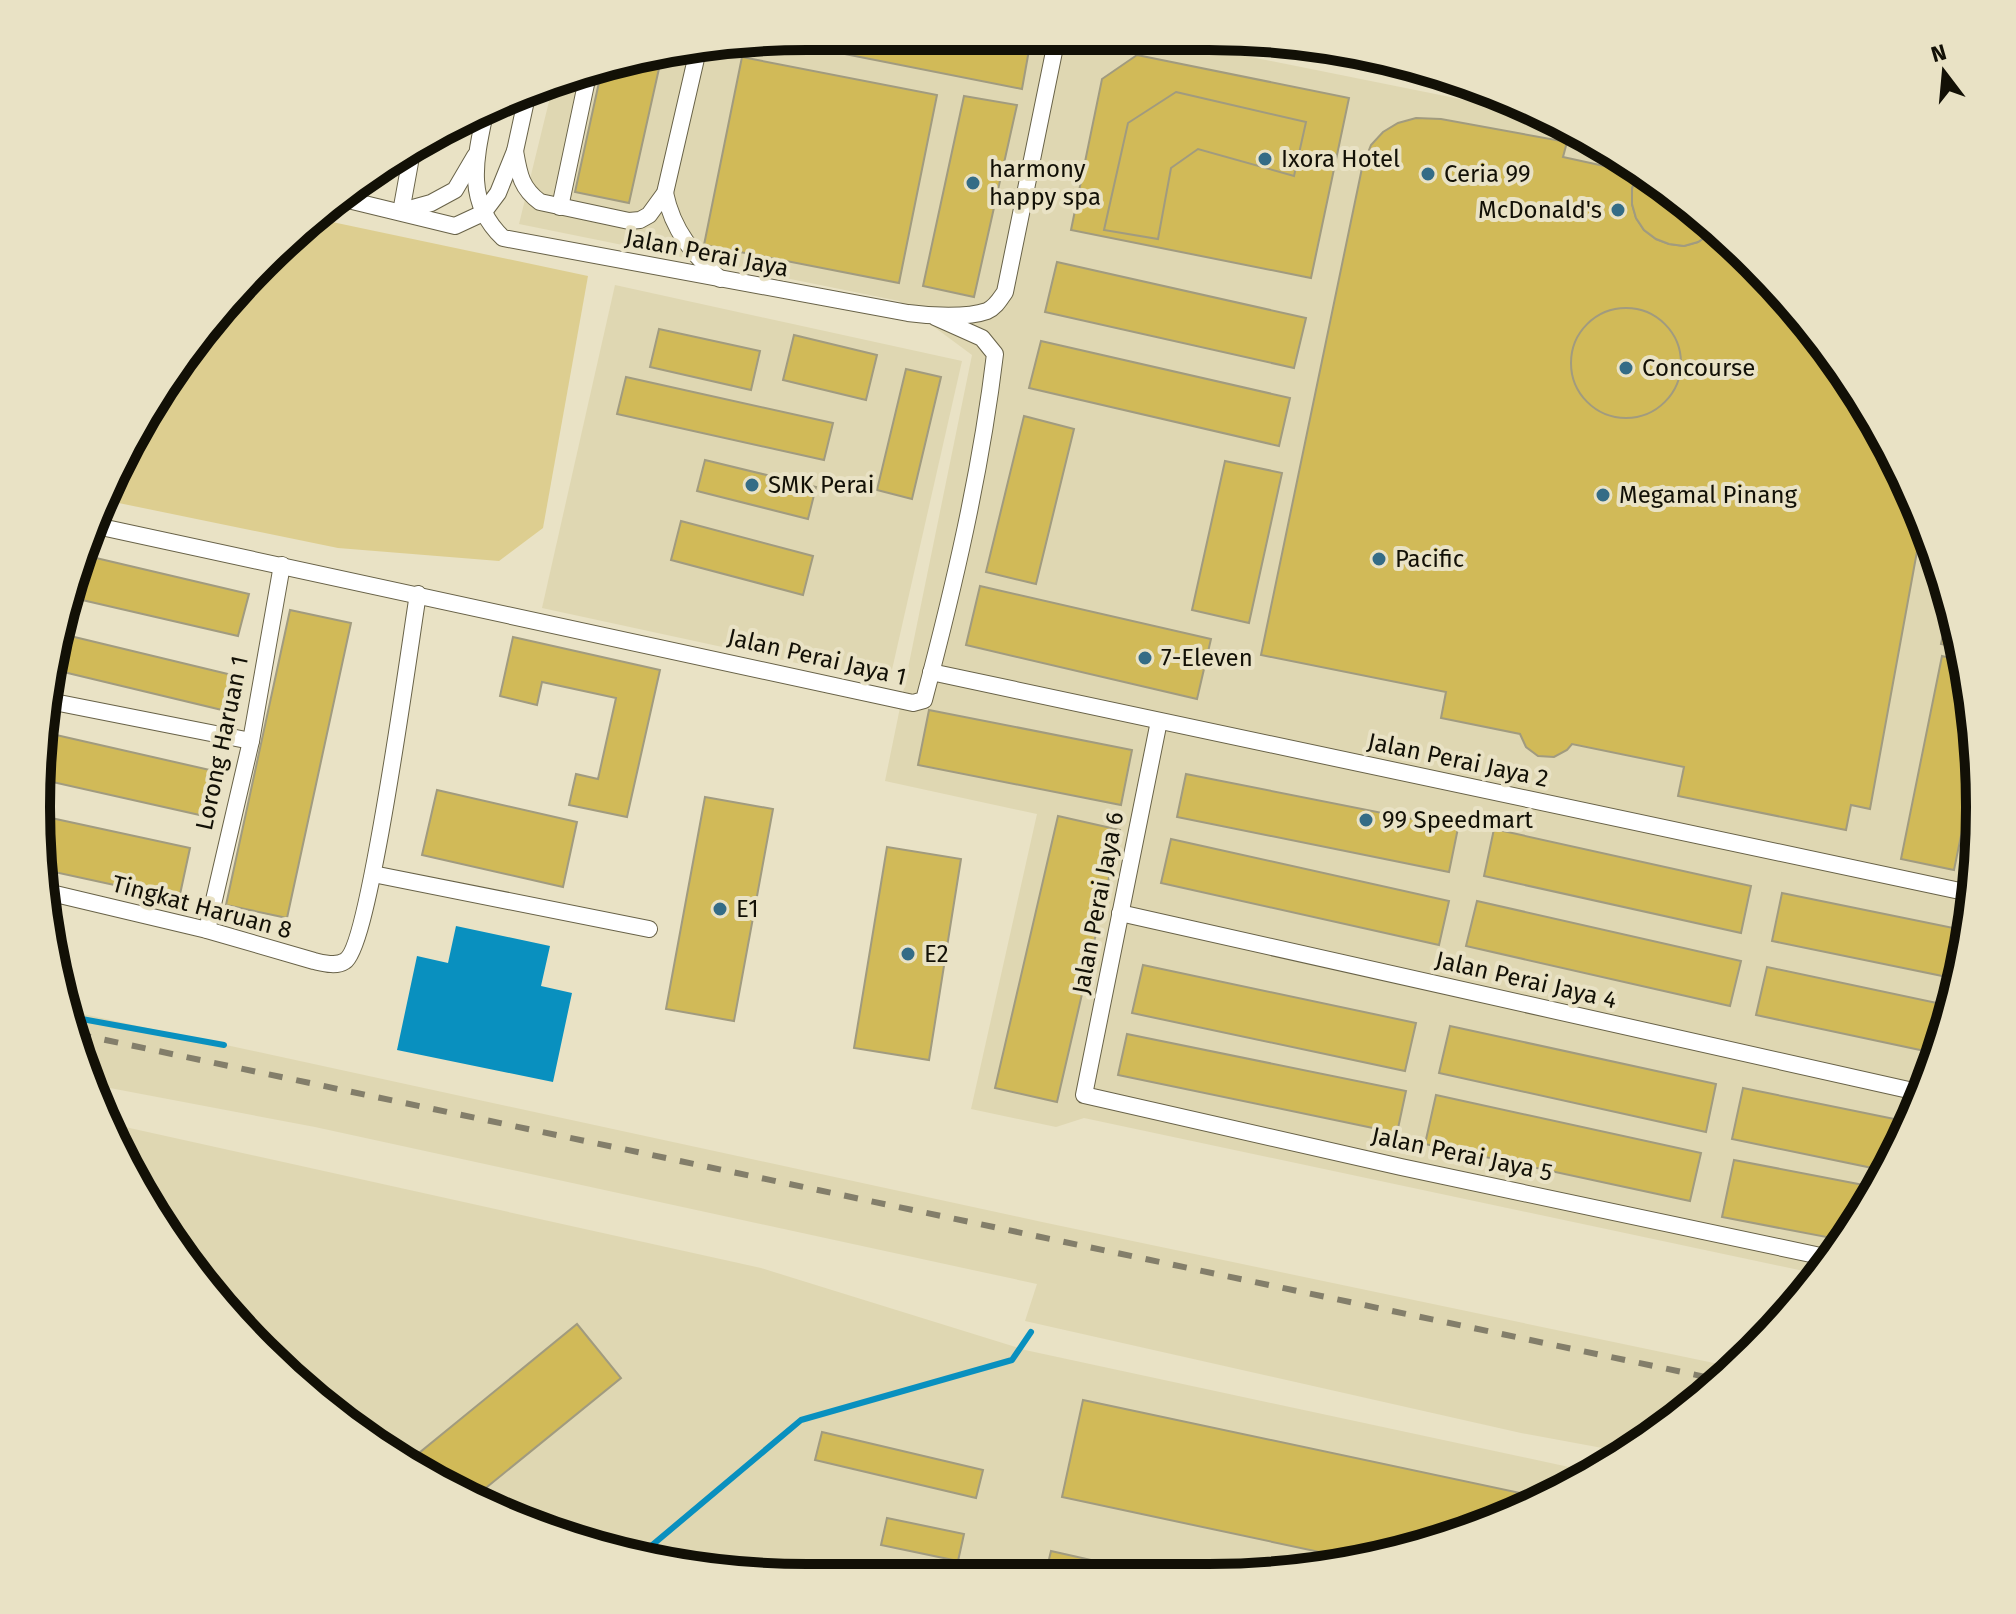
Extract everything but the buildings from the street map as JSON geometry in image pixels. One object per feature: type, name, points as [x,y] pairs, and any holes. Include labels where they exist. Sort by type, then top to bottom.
[{"type":"street","points":[[935,317],[986,311],[997,305],[1005,292],[1054,50]]},
{"type":"street","points":[[515,151],[521,181],[529,194],[540,202],[629,221],[640,220],[649,215],[665,193],[696,58]]},
{"type":"street","points":[[560,207],[586,83]]},
{"type":"street","points":[[455,226],[483,213],[498,193],[515,151],[525,105]]},
{"type":"street","points":[[483,123],[476,155],[476,194],[483,213],[503,238]]},
{"type":"street","points":[[410,163],[401,212],[431,203],[455,190],[476,155]]},
{"type":"street","points":[[665,193],[669,214],[682,239],[721,280]]},
{"type":"street","name":"Jalan Perai Jaya","points":[[353,201],[503,238],[935,317]]},
{"type":"street","name":"Jalan Perai Jaya 1","points":[[104,528],[913,703],[924,700],[956,572],[995,354],[982,338],[935,317]]},
{"type":"street","name":"Lorong Haruan 1","points":[[207,930],[251,741],[282,565]]},
{"type":"street","points":[[418,594],[373,874],[649,929]]},
{"type":"street","name":"Jalan Perai Jaya 2","points":[[931,672],[1961,891]]},
{"type":"street","points":[[57,703],[251,741]]},
{"type":"street","name":"Jalan Perai Jaya 6","points":[[1084,1095],[1159,721]]},
{"type":"street","name":"Tingkat Haruan 8","points":[[55,894],[207,930],[330,964],[345,961],[355,949],[373,874]]},
{"type":"street","name":"Jalan Perai Jaya 4","points":[[1120,913],[1911,1090]]},
{"type":"street","name":"Jalan Perai Jaya 5","points":[[1084,1095],[1401,1167],[1819,1256]]},
{"type":"shaded area","points":[[807,50],[1219,50],[1492,105],[1588,151],[1670,206],[1744,272],[1778,308],[1810,346],[1865,429],[1888,472],[1926,564],[1940,611],[1960,708],[1966,807],[1964,857],[1960,906],[1940,1003],[1926,1050],[1888,1142],[1865,1186],[1810,1268],[1807,1272],[1084,1118],[1056,1127],[971,1109],[1037,814],[885,781],[972,355],[899,301],[519,224],[551,95],[611,76],[708,56]]},
{"type":"shaded area","points":[[328,221],[588,276],[543,528],[499,561],[338,548],[115,502],[151,428],[206,346],[238,308]]},
{"type":"shaded area","name":"SMK Perai","points":[[615,285],[962,361],[889,683],[542,608]]},
{"type":"shaded area","points":[[79,1013],[1042,1222],[1720,1364],[1670,1408],[1609,1449],[1521,1433],[1025,1321],[1037,1284],[315,1127],[104,1087]]},
{"type":"shaded area","points":[[121,1126],[761,1268],[1025,1350],[1577,1469],[1499,1506],[1405,1538],[1308,1558],[1259,1562],[807,1564],[708,1558],[611,1538],[564,1524],[472,1486],[428,1463],[346,1408],[272,1342],[206,1268],[151,1186]]},
{"type":"water","points":[[456,926],[550,946],[541,986],[572,993],[553,1082],[397,1050],[417,956],[448,963]]},
{"type":"waterway","points":[[81,1019],[224,1045]]},
{"type":"waterway","points":[[650,1547],[801,1420],[1012,1360],[1031,1332]]},
{"type":"railway","points":[[86,1036],[1707,1377]]},
{"type":"place","name":"Ixora Hotel","points":[[1265,159]]},
{"type":"place","name":"Ceria 99","points":[[1428,174]]},
{"type":"place","name":"harmony happy spa","points":[[973,183]]},
{"type":"place","name":"McDonald's","points":[[1618,210]]},
{"type":"place","name":"Concourse","points":[[1626,368]]},
{"type":"place","name":"SMK Perai","points":[[752,485]]},
{"type":"place","name":"Megamal Pinang","points":[[1603,495]]},
{"type":"place","name":"Pacific","points":[[1379,559]]},
{"type":"place","name":"7-Eleven","points":[[1145,658]]},
{"type":"place","name":"99 Speedmart","points":[[1366,820]]},
{"type":"place","name":"E1","points":[[720,909]]},
{"type":"place","name":"E2","points":[[908,954]]}]
